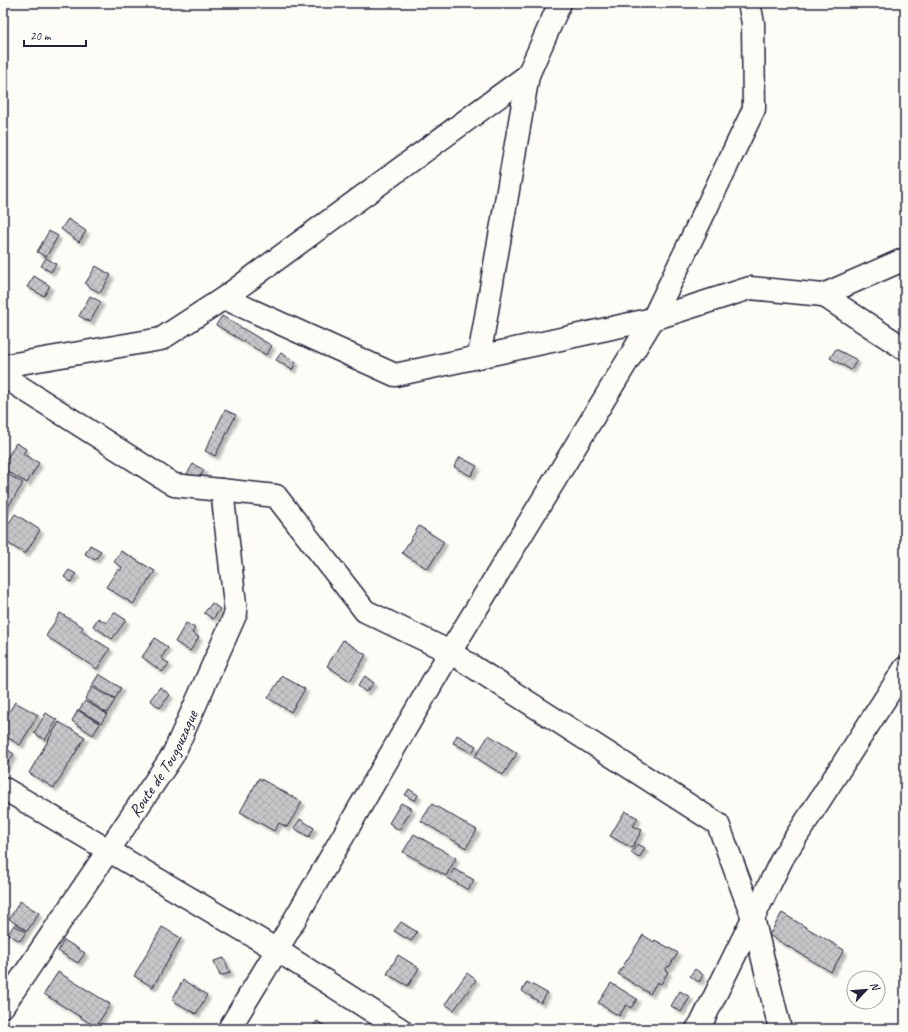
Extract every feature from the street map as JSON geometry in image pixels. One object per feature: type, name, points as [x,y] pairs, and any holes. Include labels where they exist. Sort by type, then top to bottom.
[{"type":"street","points":[[479,357],[528,75],[560,3]]},
{"type":"street","points":[[229,1029],[277,950],[450,652],[653,319],[754,110],[753,23],[750,3]]},
{"type":"street","points":[[3,366],[162,339],[224,298],[528,75]]},
{"type":"street","points":[[823,295],[905,259]]},
{"type":"street","points":[[224,298],[395,375],[653,319],[750,288],[823,295],[905,349]]},
{"type":"street","points":[[3,376],[174,485],[276,496],[365,611],[450,652],[718,824],[753,918],[780,1029]]},
{"type":"street","name":"Route de Tougouzague","points":[[3,1006],[173,755],[236,613],[222,490]]},
{"type":"street","points":[[697,1029],[702,1022],[783,857],[905,668]]},
{"type":"street","points":[[3,788],[277,950],[400,1029]]},
{"type":"building","points":[[68,219],[86,231],[79,242],[61,229]]},
{"type":"building","points":[[49,231],[58,236],[46,257],[37,252]]},
{"type":"building","points":[[46,258],[56,264],[51,272],[41,266]]},
{"type":"building","points":[[96,266],[111,275],[100,293],[85,284]]},
{"type":"building","points":[[34,276],[50,286],[44,296],[27,287]]},
{"type":"building","points":[[90,296],[101,302],[90,322],[79,316]]},
{"type":"building","points":[[222,316],[272,346],[266,355],[216,325]]},
{"type":"building","points":[[836,349],[857,360],[851,370],[830,358]]},
{"type":"building","points":[[281,353],[296,362],[292,370],[276,360]]},
{"type":"building","points":[[225,410],[236,415],[215,456],[205,451]]},
{"type":"building","points":[[16,443],[26,449],[23,454],[39,463],[27,483],[3,469],[3,465]]},
{"type":"building","points":[[460,457],[477,466],[471,476],[454,467]]},
{"type":"building","points":[[193,464],[204,470],[198,480],[187,474]]},
{"type":"building","points":[[3,472],[23,483],[3,515]]},
{"type":"building","points":[[15,514],[40,530],[25,554],[3,540],[3,532]]},
{"type":"building","points":[[419,526],[444,542],[428,569],[402,553]]},
{"type":"building","points":[[90,545],[101,551],[95,560],[85,554]]},
{"type":"building","points":[[121,551],[155,571],[133,604],[106,587],[118,569],[120,571],[122,567],[114,562]]},
{"type":"building","points":[[69,570],[76,574],[71,582],[64,577]]},
{"type":"building","points":[[212,603],[220,609],[213,619],[204,613]]},
{"type":"building","points":[[114,612],[126,620],[112,639],[93,626],[98,618],[106,623]]},
{"type":"building","points":[[60,613],[83,627],[81,631],[110,649],[97,669],[46,636]]},
{"type":"building","points":[[186,623],[195,628],[192,633],[199,637],[190,651],[175,642]]},
{"type":"building","points":[[155,638],[168,648],[161,658],[169,664],[162,672],[142,657]]},
{"type":"building","points":[[343,640],[366,655],[350,681],[327,666]]},
{"type":"building","points":[[99,674],[121,688],[115,699],[92,685]]},
{"type":"building","points":[[282,676],[305,689],[291,712],[268,698]]},
{"type":"building","points":[[365,676],[374,683],[366,692],[358,686]]},
{"type":"building","points":[[92,687],[115,700],[107,713],[85,699]]},
{"type":"building","points":[[160,687],[170,695],[160,708],[150,700]]},
{"type":"building","points":[[85,701],[107,714],[101,723],[79,710]]},
{"type":"building","points":[[15,702],[38,715],[20,745],[3,735],[3,722]]},
{"type":"building","points":[[78,710],[100,724],[93,735],[72,721]]},
{"type":"building","points":[[46,713],[57,720],[45,740],[34,733]]},
{"type":"building","points":[[59,722],[85,737],[54,788],[29,773]]},
{"type":"building","points":[[457,735],[476,746],[472,753],[453,743]]},
{"type":"building","points":[[489,735],[517,753],[503,775],[475,757]]},
{"type":"building","points":[[3,747],[14,754],[3,770]]},
{"type":"building","points":[[259,778],[302,802],[287,827],[279,823],[274,831],[240,812]]},
{"type":"building","points":[[409,789],[418,795],[415,801],[405,795]]},
{"type":"building","points":[[401,803],[412,809],[399,830],[389,823]]},
{"type":"building","points":[[432,804],[477,830],[466,848],[421,821]]},
{"type":"building","points":[[625,811],[638,818],[633,826],[642,830],[632,848],[610,836]]},
{"type":"building","points":[[300,819],[314,828],[309,837],[294,828]]},
{"type":"building","points":[[414,834],[456,858],[446,876],[403,852]]},
{"type":"building","points":[[638,844],[645,848],[639,858],[631,853]]},
{"type":"building","points":[[454,869],[474,880],[468,890],[448,878]]},
{"type":"building","points":[[20,901],[39,913],[27,931],[9,919]]},
{"type":"building","points":[[782,913],[844,950],[831,972],[769,935]]},
{"type":"building","points":[[401,922],[417,932],[411,941],[394,931]]},
{"type":"building","points":[[14,925],[26,932],[20,941],[8,934]]},
{"type":"building","points":[[162,927],[181,938],[153,987],[134,976]]},
{"type":"building","points":[[643,935],[678,953],[669,967],[668,966],[665,970],[668,972],[661,984],[657,982],[650,994],[618,974]]},
{"type":"building","points":[[64,940],[85,953],[78,963],[58,951]]},
{"type":"building","points":[[398,955],[419,968],[408,986],[387,974]]},
{"type":"building","points":[[224,958],[230,973],[220,976],[214,961]]},
{"type":"building","points":[[695,969],[703,975],[699,982],[690,976]]},
{"type":"building","points":[[58,972],[110,1004],[96,1027],[44,994]]},
{"type":"building","points":[[467,973],[476,980],[454,1010],[445,1004]]},
{"type":"building","points":[[183,980],[207,995],[196,1014],[172,1000]]},
{"type":"building","points":[[527,982],[547,993],[541,1003],[522,991]]},
{"type":"building","points":[[611,983],[637,999],[631,1008],[626,1005],[619,1016],[598,1003]]},
{"type":"building","points":[[680,991],[690,997],[681,1012],[671,1006]]},
{"type":"building","points":[[317,1021],[330,1029],[311,1029]]}]
